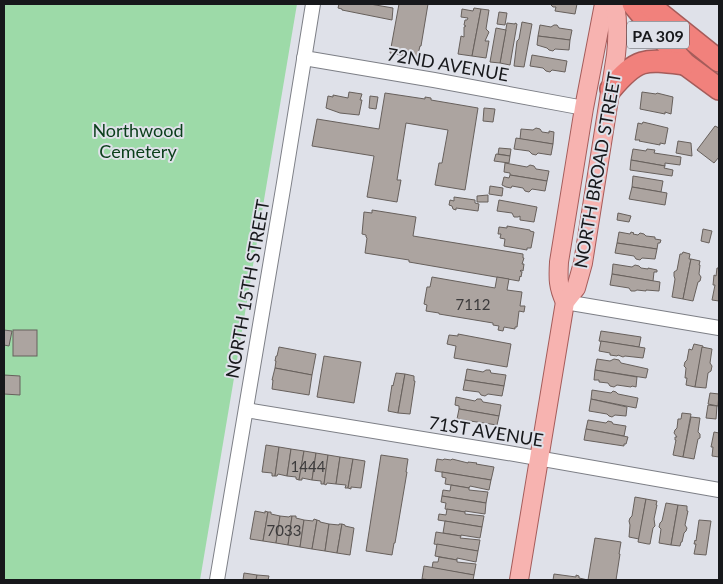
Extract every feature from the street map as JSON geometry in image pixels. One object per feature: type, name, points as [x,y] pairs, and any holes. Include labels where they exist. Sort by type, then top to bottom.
[{"type":"highway","name":"PA 309","points":[[633,4],[687,66]]},
{"type":"highway","points":[[654,8],[719,44]]},
{"type":"highway","points":[[654,8],[719,61]]},
{"type":"highway","points":[[610,89],[632,67],[642,62],[656,60],[687,66],[719,89]]},
{"type":"highway","points":[[687,66],[719,100]]},
{"type":"main road","name":"NORTH BROAD STREET","points":[[565,302],[560,292],[558,280],[559,262],[584,108],[604,4]]},
{"type":"main road","name":"NORTH BROAD STREET","points":[[519,580],[565,302],[576,288],[583,263],[618,37],[615,4]]},
{"type":"street","name":"NORTH 15TH STREET","points":[[217,580],[314,4]]},
{"type":"street","name":"72ND AVENUE","points":[[304,58],[584,108]]},
{"type":"street","points":[[565,302],[719,328]]},
{"type":"street","name":"71ST AVENUE","points":[[246,410],[719,490]]},
{"type":"green space","name":"Northwood Cemetery","points":[[4,4],[297,4],[200,580],[4,580]]},
{"type":"building","points":[[339,4],[370,4],[393,8],[392,20],[342,10],[338,8]]},
{"type":"building","points":[[399,4],[428,4],[421,46],[417,58],[390,53]]},
{"type":"building","points":[[550,4],[577,4],[575,14],[555,11],[556,7]]},
{"type":"building","points":[[474,8],[481,9],[472,56],[458,54],[461,36],[464,37],[465,20],[468,18],[461,17],[462,9],[473,11]]},
{"type":"building","points":[[481,9],[489,10],[486,29],[489,32],[485,41],[489,41],[486,58],[472,56]]},
{"type":"building","points":[[499,12],[507,13],[505,25],[497,24]]},
{"type":"building","points":[[522,22],[532,24],[524,67],[514,66],[517,41]]},
{"type":"building","points":[[507,23],[517,24],[510,65],[500,63]]},
{"type":"building","points":[[540,25],[551,27],[557,25],[559,28],[572,30],[570,40],[538,36]]},
{"type":"building","points":[[496,28],[506,30],[500,63],[490,62]]},
{"type":"building","points":[[538,36],[570,40],[569,50],[555,49],[553,51],[537,45]]},
{"type":"building","points":[[532,55],[567,61],[565,72],[552,70],[550,72],[543,68],[530,66]]},
{"type":"building","points":[[349,92],[362,94],[359,115],[340,113],[326,108],[328,96],[348,98]]},
{"type":"building","points":[[642,92],[673,97],[671,114],[640,109]]},
{"type":"building","points":[[385,93],[425,99],[425,97],[431,98],[431,100],[478,108],[465,190],[435,185],[439,163],[442,163],[448,130],[406,123],[397,180],[401,180],[397,202],[367,197],[374,156],[312,146],[317,119],[379,129]]},
{"type":"building","points":[[370,96],[378,97],[376,109],[369,108]]},
{"type":"building","points":[[484,108],[495,109],[493,122],[483,121]]},
{"type":"building","points":[[643,122],[668,128],[665,144],[660,143],[660,145],[635,140],[638,123],[642,124]]},
{"type":"building","points":[[715,126],[719,128],[719,157],[714,163],[697,150]]},
{"type":"building","points":[[536,128],[542,132],[554,132],[553,144],[520,139],[521,129],[533,130]]},
{"type":"building","points":[[516,138],[553,144],[551,155],[538,153],[536,155],[529,151],[514,149]]},
{"type":"building","points":[[678,141],[691,143],[692,156],[676,153]]},
{"type":"building","points":[[499,148],[511,149],[510,156],[498,154]]},
{"type":"building","points":[[633,149],[655,150],[654,153],[681,157],[680,165],[665,163],[665,166],[631,160]]},
{"type":"building","points":[[496,154],[510,156],[509,163],[494,161]]},
{"type":"building","points":[[631,160],[665,166],[664,168],[673,170],[672,176],[630,170]]},
{"type":"building","points":[[505,163],[527,167],[530,165],[536,169],[549,171],[547,181],[510,175],[510,173],[504,172]]},
{"type":"building","points":[[510,175],[547,181],[545,191],[532,189],[529,192],[523,188],[512,186],[511,188],[502,185],[504,177],[509,178]]},
{"type":"building","points":[[633,176],[663,181],[661,192],[632,187]]},
{"type":"building","points":[[490,186],[503,188],[502,196],[489,194]]},
{"type":"building","points":[[632,187],[667,193],[665,205],[629,199]]},
{"type":"building","points":[[488,195],[488,202],[477,202],[477,196]]},
{"type":"building","points":[[454,197],[475,200],[475,203],[479,204],[478,211],[453,209],[449,205],[450,200],[454,201]]},
{"type":"building","points":[[499,200],[537,207],[534,222],[520,220],[520,216],[514,217],[512,213],[497,211]]},
{"type":"building","points":[[372,210],[416,217],[413,236],[523,254],[522,264],[524,264],[523,271],[520,271],[522,272],[521,277],[519,281],[365,253],[367,238],[366,235],[362,234],[364,212],[372,213]]},
{"type":"building","points":[[618,213],[631,216],[629,222],[617,220]]},
{"type":"building","points":[[507,226],[534,232],[531,248],[527,248],[527,250],[504,246],[505,239],[500,238],[501,234],[498,234],[499,227],[507,228]]},
{"type":"building","points":[[703,229],[712,231],[709,243],[701,241]]},
{"type":"building","points":[[619,232],[630,234],[631,232],[638,235],[640,233],[661,240],[658,243],[657,249],[617,243]]},
{"type":"building","points":[[617,243],[657,249],[655,259],[642,258],[640,260],[634,256],[615,253]]},
{"type":"building","points":[[683,252],[690,254],[689,259],[691,259],[683,299],[672,297],[675,279],[674,272],[677,270],[680,254]]},
{"type":"building","points":[[691,259],[700,261],[699,274],[701,277],[693,301],[683,299]]},
{"type":"building","points":[[613,264],[632,267],[635,265],[641,268],[657,270],[657,272],[654,272],[653,281],[612,274]]},
{"type":"building","points":[[717,268],[719,268],[719,301],[712,300],[715,285],[713,285],[714,275],[716,276]]},
{"type":"building","points":[[612,274],[660,282],[659,291],[631,291],[629,288],[610,285]]},
{"type":"building","points":[[432,277],[495,288],[497,277],[509,279],[507,290],[522,292],[520,306],[525,306],[524,312],[519,311],[517,327],[515,329],[504,327],[503,331],[498,330],[499,326],[493,325],[493,323],[426,311],[427,305],[424,304],[427,287],[430,287]]},
{"type":"building","points":[[4,330],[12,331],[9,346],[4,345]]},
{"type":"building","points":[[13,330],[37,330],[37,356],[13,356]]},
{"type":"building","points":[[601,331],[641,337],[639,347],[599,341]]},
{"type":"building","points":[[458,334],[511,344],[507,367],[454,358],[456,346],[447,344],[449,335],[458,336]]},
{"type":"building","points":[[601,341],[645,348],[643,358],[610,355],[610,353],[599,351]]},
{"type":"building","points":[[694,344],[703,346],[695,387],[686,385],[686,368],[684,366],[689,349],[692,350]]},
{"type":"building","points":[[279,347],[316,354],[312,375],[275,368]]},
{"type":"building","points":[[702,347],[712,349],[710,363],[712,366],[711,371],[708,373],[706,388],[695,387]]},
{"type":"building","points":[[324,356],[361,362],[354,403],[317,397]]},
{"type":"building","points":[[597,359],[610,361],[614,359],[619,360],[621,363],[648,369],[646,378],[595,370]]},
{"type":"building","points":[[275,368],[312,375],[309,395],[272,389]]},
{"type":"building","points":[[467,369],[483,372],[490,370],[491,373],[506,375],[504,386],[465,380]]},
{"type":"building","points":[[595,370],[637,377],[636,387],[617,385],[614,387],[608,383],[594,380]]},
{"type":"building","points":[[396,373],[405,374],[398,413],[388,411]]},
{"type":"building","points":[[405,374],[414,376],[415,381],[410,414],[398,413]]},
{"type":"building","points":[[4,375],[20,376],[20,395],[4,394]]},
{"type":"building","points":[[465,380],[504,386],[502,396],[488,394],[485,396],[479,392],[463,390]]},
{"type":"building","points":[[592,390],[611,393],[613,391],[618,394],[638,398],[636,408],[591,399]]},
{"type":"building","points":[[710,393],[719,394],[718,406],[708,404]]},
{"type":"building","points":[[456,397],[475,401],[481,399],[483,402],[501,405],[499,416],[459,409],[459,406],[455,405]]},
{"type":"building","points":[[591,399],[627,407],[626,416],[615,415],[612,417],[607,414],[589,411]]},
{"type":"building","points":[[708,405],[717,406],[716,419],[706,418]]},
{"type":"building","points":[[459,409],[499,416],[497,425],[457,419]]},
{"type":"building","points":[[682,413],[691,414],[683,457],[673,455],[675,437],[677,437],[674,433]]},
{"type":"building","points":[[691,417],[700,418],[698,432],[700,438],[698,439],[694,459],[683,457]]},
{"type":"building","points":[[588,420],[606,423],[608,421],[613,424],[626,426],[624,436],[586,429]]},
{"type":"building","points":[[586,429],[628,437],[624,446],[584,440]]},
{"type":"building","points":[[714,432],[719,433],[719,457],[712,456],[713,447],[711,447]]},
{"type":"building","points":[[266,445],[279,447],[275,476],[272,476],[272,473],[262,472]]},
{"type":"building","points":[[279,447],[291,449],[287,476],[278,474],[275,476]]},
{"type":"building","points":[[291,449],[304,451],[299,480],[296,477],[287,476]]},
{"type":"building","points":[[304,451],[316,453],[312,480],[302,478],[302,480],[299,480]]},
{"type":"building","points":[[316,453],[328,455],[324,484],[321,484],[321,481],[312,480]]},
{"type":"building","points":[[328,455],[340,457],[336,484],[324,484]]},
{"type":"building","points":[[381,455],[408,459],[392,555],[366,551]]},
{"type":"building","points":[[340,457],[353,459],[348,488],[345,488],[346,485],[336,484]]},
{"type":"building","points":[[353,459],[365,461],[361,488],[348,488]]},
{"type":"building","points":[[437,459],[452,459],[494,467],[491,480],[435,471]]},
{"type":"building","points":[[442,472],[491,480],[489,490],[445,484],[446,478],[442,477]]},
{"type":"building","points":[[451,485],[469,488],[469,490],[488,492],[486,503],[442,496],[443,490],[450,491]]},
{"type":"building","points":[[442,496],[486,503],[485,514],[445,509],[446,503],[441,502]]},
{"type":"building","points":[[635,497],[646,499],[639,539],[629,537],[629,521],[632,516]]},
{"type":"building","points":[[646,499],[657,501],[654,519],[655,526],[650,544],[638,542]]},
{"type":"building","points":[[666,503],[678,505],[671,545],[659,543],[661,529],[659,527]]},
{"type":"building","points":[[678,505],[687,506],[688,511],[685,525],[687,528],[680,546],[671,545]]},
{"type":"building","points":[[447,509],[465,512],[465,514],[484,516],[482,527],[438,520],[439,514],[446,515]]},
{"type":"building","points":[[255,511],[268,512],[263,541],[250,539]]},
{"type":"building","points":[[268,512],[280,516],[276,543],[263,541]]},
{"type":"building","points":[[280,516],[292,516],[288,545],[276,543]]},
{"type":"building","points":[[292,516],[304,520],[300,547],[288,545]]},
{"type":"building","points":[[314,519],[317,520],[312,549],[300,547],[304,520],[313,521]]},
{"type":"building","points":[[317,520],[329,524],[325,551],[312,549]]},
{"type":"building","points":[[699,520],[711,521],[706,555],[694,554]]},
{"type":"building","points":[[445,521],[482,527],[480,538],[443,533]]},
{"type":"building","points":[[329,524],[342,524],[337,553],[325,551]]},
{"type":"building","points":[[342,524],[354,528],[350,555],[337,553]]},
{"type":"building","points":[[436,532],[461,536],[460,538],[480,540],[478,551],[434,544]]},
{"type":"building","points":[[595,538],[621,542],[616,580],[588,580]]},
{"type":"building","points":[[437,544],[478,551],[476,562],[435,556]]},
{"type":"building","points":[[439,557],[457,560],[457,562],[476,564],[474,575],[432,568],[433,562],[438,562]]},
{"type":"building","points":[[424,566],[474,575],[473,580],[422,579]]},
{"type":"building","points":[[244,573],[257,575],[256,580],[243,580]]},
{"type":"building","points":[[554,574],[576,577],[576,575],[579,578],[588,580],[553,580]]},
{"type":"building","points":[[257,575],[269,576],[268,580],[256,580]]}]
